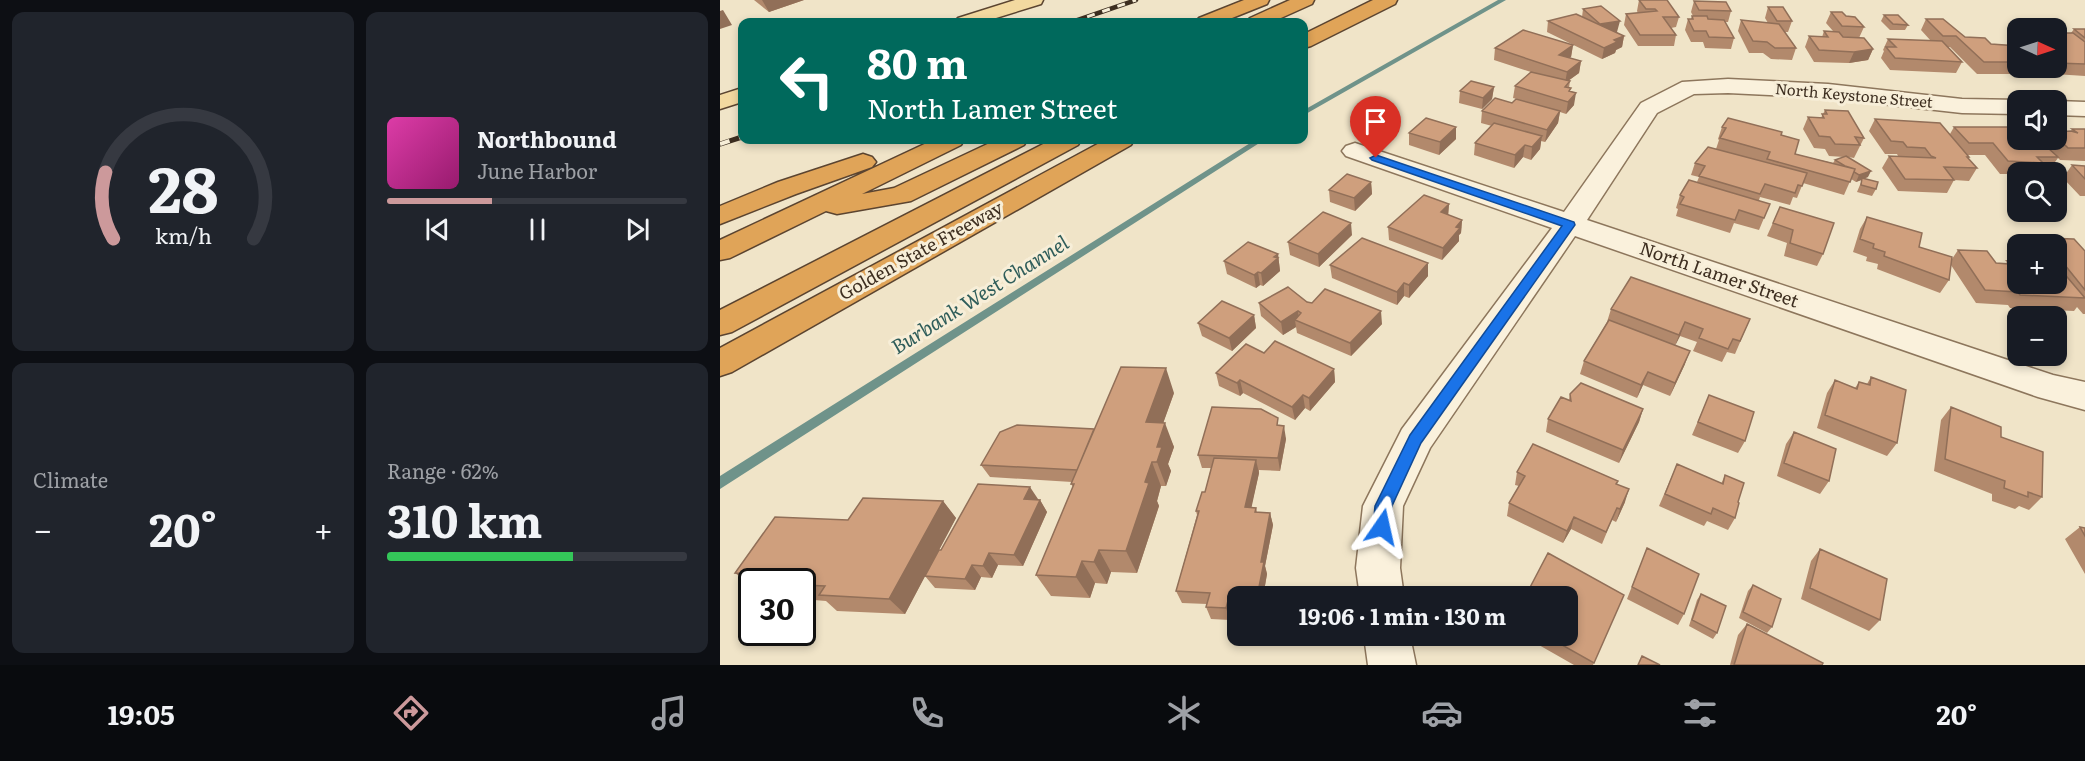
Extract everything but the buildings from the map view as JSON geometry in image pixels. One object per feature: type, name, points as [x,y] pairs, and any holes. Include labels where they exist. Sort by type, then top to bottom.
[{"type":"highway","points":[[1216,18],[1260,0]]},
{"type":"highway","points":[[1308,40],[1388,0]]},
{"type":"highway","points":[[1272,18],[1312,7]]},
{"type":"highway","points":[[720,216],[787,188],[918,144]]},
{"type":"highway","points":[[720,251],[944,144]]},
{"type":"highway","points":[[797,213],[901,195],[1006,144]]},
{"type":"highway","points":[[720,324],[1061,144]]},
{"type":"highway","name":"Golden State Freeway","points":[[720,363],[1115,144]]},
{"type":"main road","points":[[978,18],[1034,0]]},
{"type":"main road","points":[[720,102],[738,96]]},
{"type":"street","name":"North Keystone Street","points":[[1569,225],[1649,108],[1690,87],[1728,86],[1828,91],[1962,106],[2007,107]]},
{"type":"street","points":[[2067,108],[2085,109]]},
{"type":"street","name":"North Lamer Street","points":[[1355,151],[2051,388],[2085,396]]},
{"type":"street","points":[[1380,586],[1378,568],[1383,506],[1415,440],[1569,225]]},
{"type":"street","points":[[1389,646],[1392,665]]},
{"type":"waterway","name":"Burbank West Channel","points":[[1308,111],[1503,0]]},
{"type":"waterway","name":"Burbank West Channel","points":[[720,483],[1254,144]]},
{"type":"railway","points":[[1084,18],[1136,0]]},
{"type":"railway","points":[[720,144],[738,138]]},
{"type":"route","points":[[1376,158],[1569,225],[1415,440],[1383,506],[1382,527]]}]
